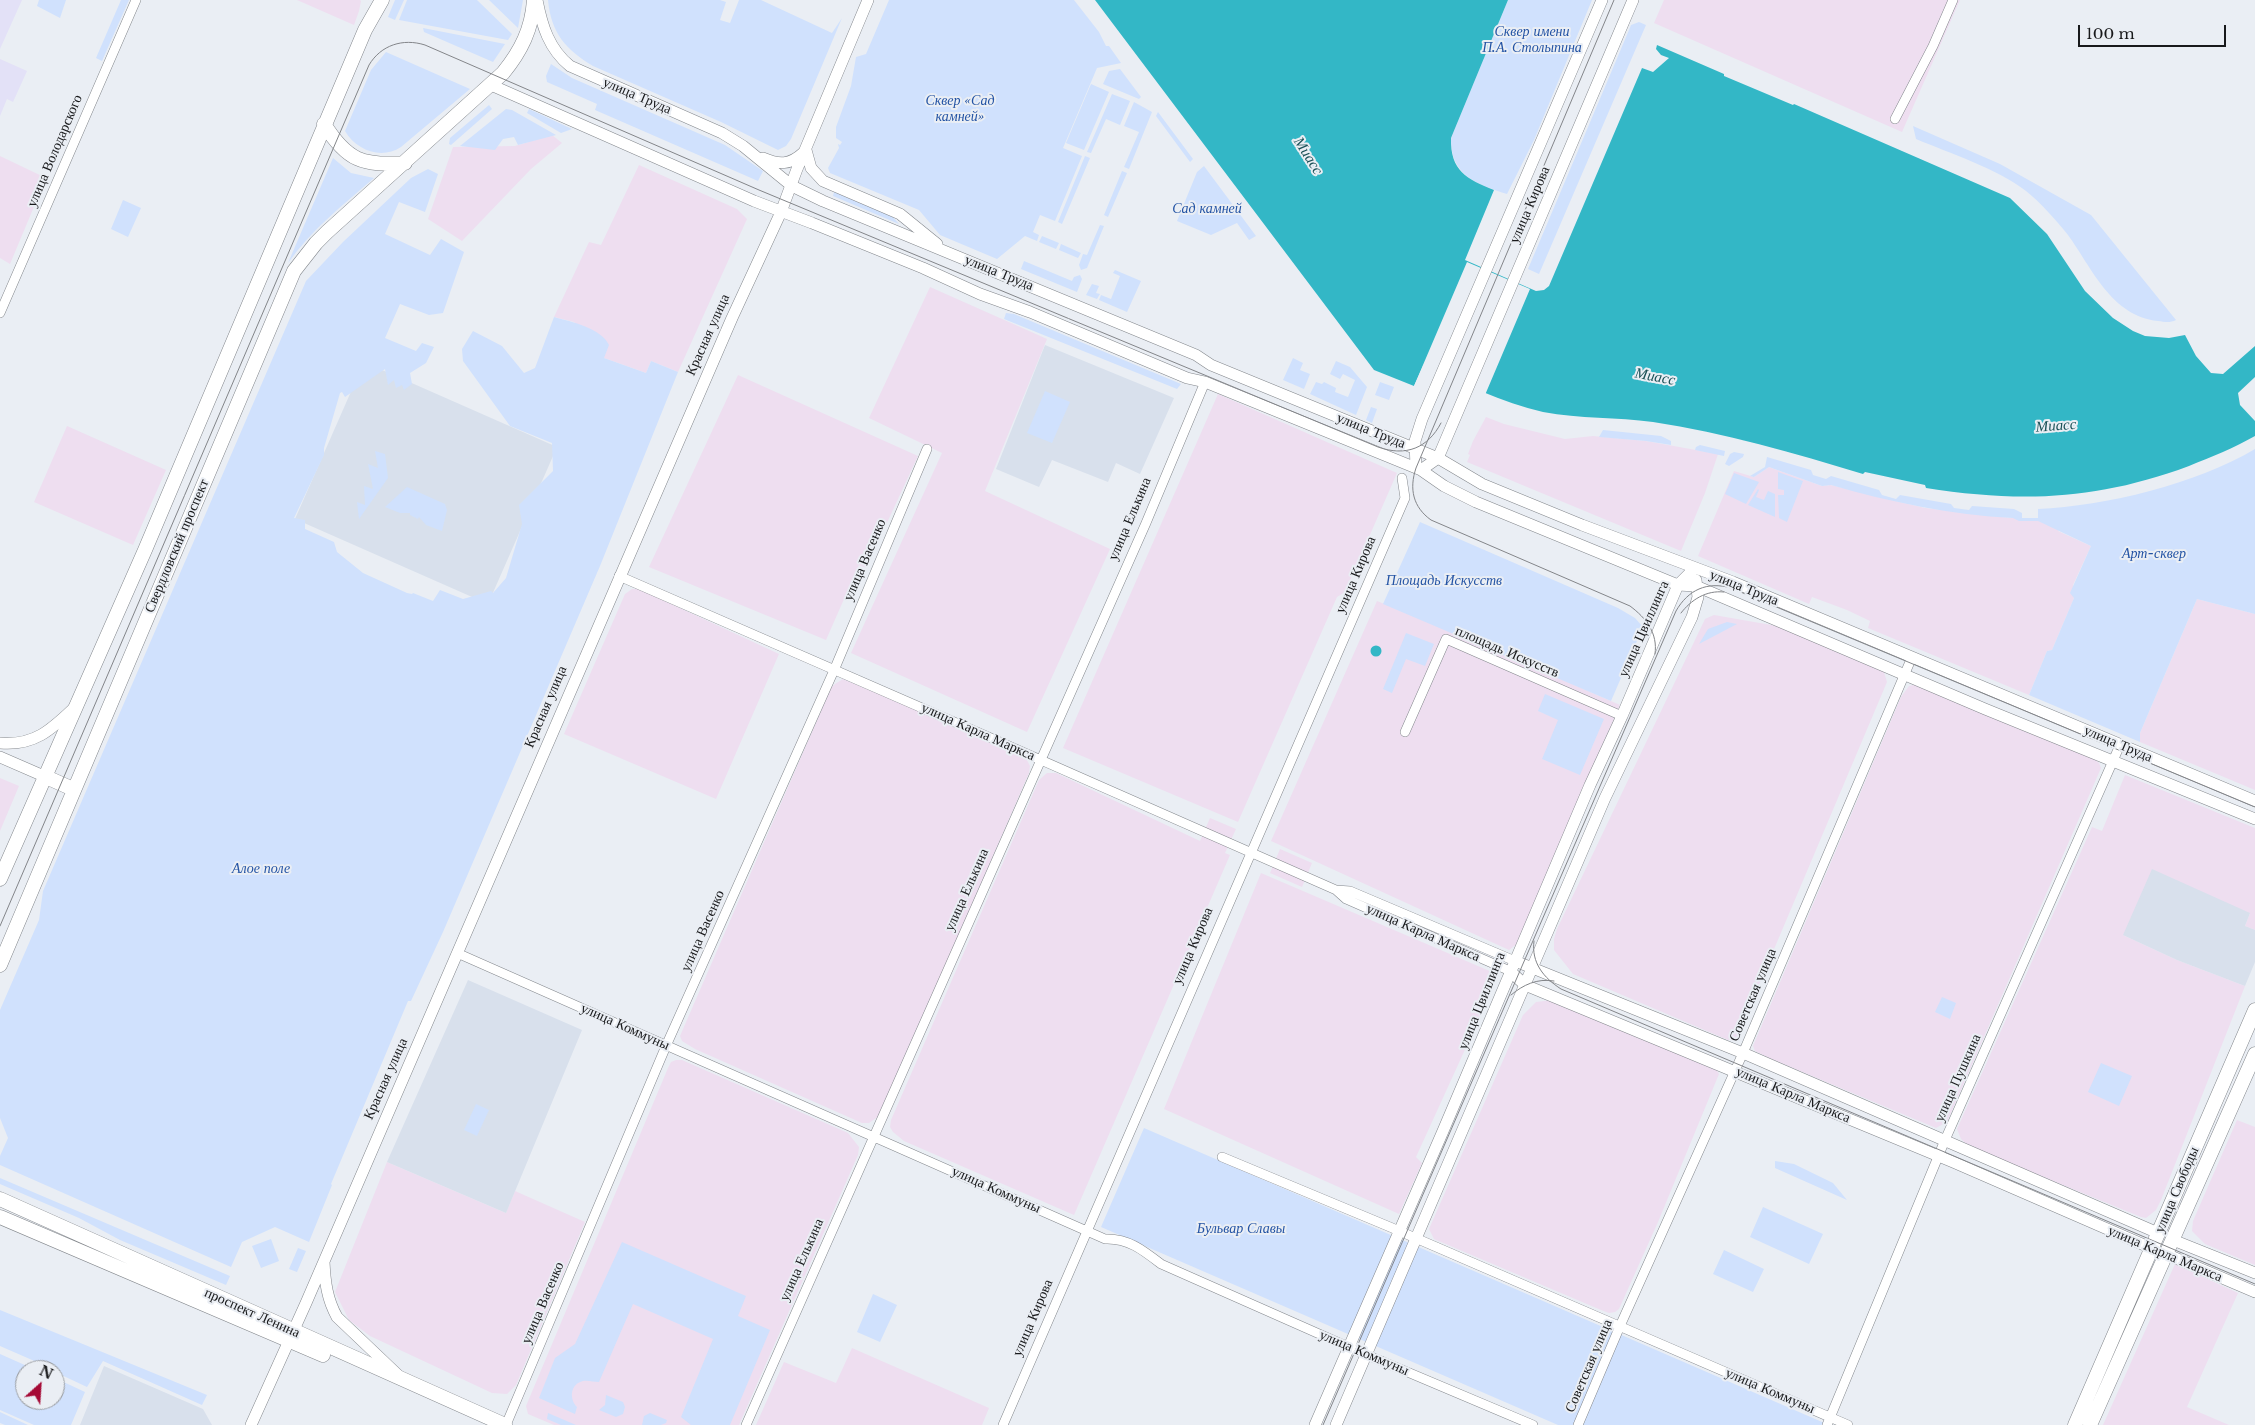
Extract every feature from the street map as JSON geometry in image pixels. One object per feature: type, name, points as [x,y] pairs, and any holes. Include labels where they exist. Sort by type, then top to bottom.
[{"type":"main road","name":"Свердловский проспект","points":[[0,965],[294,271],[316,243],[492,85],[520,50],[528,32],[536,0]]},
{"type":"main road","name":"улица Труда","points":[[536,0],[548,40],[555,52],[570,66],[714,129],[743,146],[792,186],[1196,355],[1212,365],[1438,458],[1482,484],[1695,568],[2255,801]]},
{"type":"main road","name":"Красная улица","points":[[251,1425],[619,576],[732,318],[781,212],[868,0]]},
{"type":"main road","name":"улица Кирова","points":[[1418,470],[1415,441],[1433,394],[1602,0]]},
{"type":"main road","name":"улица Кирова","points":[[1438,458],[1633,0]]},
{"type":"main road","name":"Свердловский проспект","points":[[0,879],[207,406],[324,124],[378,3]]},
{"type":"main road","name":"улица Труда","points":[[492,85],[781,212],[1418,470],[1476,502],[1678,585],[1696,586],[2255,819]]},
{"type":"main road","points":[[324,124],[340,146],[358,160],[378,164],[404,163]]},
{"type":"main road","points":[[743,146],[764,159],[781,163],[793,161],[806,150],[811,168],[824,181],[900,214],[944,250]]},
{"type":"main road","name":"улица Елькина","points":[[1204,382],[1212,365]]},
{"type":"main road","points":[[1418,470],[1438,458]]},
{"type":"main road","points":[[1336,1425],[1605,798],[1692,617],[1698,597],[1695,568]]},
{"type":"main road","name":"улица Цвиллинга","points":[[1315,1425],[1590,784],[1622,716],[1678,585],[1695,568]]},
{"type":"main road","points":[[0,744],[16,745],[40,736],[54,727],[76,707]]},
{"type":"main road","points":[[0,757],[74,789]]},
{"type":"main road","name":"улица Карла Маркса","points":[[1512,966],[1533,967],[1743,1053],[2173,1240],[2255,1273]]},
{"type":"main road","name":"улица Карла Маркса","points":[[1512,966],[1525,985],[1939,1156],[2255,1292]]},
{"type":"main road","name":"улица Свободы","points":[[2075,1425],[2255,1010]]},
{"type":"main road","name":"улица Свободы","points":[[2090,1425],[2255,1054]]},
{"type":"main road","name":"проспект Ленина","points":[[0,1199],[482,1425]]},
{"type":"main road","name":"проспект Ленина","points":[[0,1217],[405,1381],[506,1425]]},
{"type":"main road","points":[[324,1259],[326,1288],[330,1305],[337,1317],[405,1381]]},
{"type":"street","name":"улица Володарского","points":[[0,313],[2,301],[136,0]]},
{"type":"street","points":[[1895,119],[1933,46],[1953,0]]},
{"type":"street","name":"улица Елькина","points":[[746,1425],[1146,523],[1204,382]]},
{"type":"street","name":"улица Васенко","points":[[506,1425],[666,1046],[834,668],[927,449]]},
{"type":"street","name":"улица Кирова","points":[[1003,1425],[1405,498],[1402,478]]},
{"type":"street","name":"улица Карла Маркса","points":[[619,576],[834,668],[1336,890],[1346,899],[1512,966]]},
{"type":"street","name":"площадь Искусств","points":[[1405,732],[1446,639],[1622,716]]},
{"type":"street","name":"Советская улица","points":[[1578,1425],[1620,1326],[1743,1053],[1912,657]]},
{"type":"street","name":"улица Пушкина","points":[[1829,1421],[1945,1140],[2120,745]]},
{"type":"street","name":"улица Коммуны","points":[[457,953],[874,1136],[1105,1240],[1120,1239],[1127,1242],[1140,1248],[1160,1264],[1367,1355],[1533,1425]]},
{"type":"street","name":"улица Коммуны","points":[[1222,1157],[1417,1238],[1620,1326],[1829,1421],[1848,1425]]},
{"type":"shaded area","points":[[0,0],[22,0],[0,49]]},
{"type":"shaded area","points":[[297,0],[360,0],[361,1],[354,25]]},
{"type":"shaded area","points":[[1664,0],[1960,0],[1902,132],[1654,23]]},
{"type":"shaded area","points":[[0,59],[27,71],[13,102],[7,99],[0,116]]},
{"type":"shaded area","points":[[552,135],[562,143],[531,169],[462,241],[428,219],[453,147],[515,146]]},
{"type":"shaded area","points":[[0,156],[46,178],[10,264],[0,258]]},
{"type":"shaded area","points":[[639,165],[737,209],[747,219],[678,372],[651,361],[646,373],[604,358],[574,322],[554,317],[589,242],[601,245]]},
{"type":"shaded area","points":[[930,287],[1047,339],[985,491],[1110,549],[1027,732],[851,653],[942,453],[869,418]]},
{"type":"shaded area","points":[[1045,345],[1174,398],[1140,474],[1116,463],[1108,482],[1052,460],[1039,487],[996,469]]},
{"type":"shaded area","points":[[364,362],[557,447],[488,604],[295,519]]},
{"type":"shaded area","points":[[738,375],[918,456],[866,568],[859,565],[826,640],[649,567]]},
{"type":"shaded area","points":[[1218,394],[1397,473],[1345,592],[1337,597],[1238,822],[1063,748]]},
{"type":"shaded area","points":[[1486,417],[1504,424],[1565,439],[1593,436],[1646,441],[1718,454],[1705,493],[1681,551],[1467,462],[1473,441]]},
{"type":"shaded area","points":[[67,426],[166,470],[133,545],[34,502]]},
{"type":"shaded area","points":[[1769,467],[1822,486],[1831,485],[1925,508],[2011,518],[2039,518],[2059,527],[2058,531],[2091,546],[2073,585],[2074,598],[2052,650],[2047,651],[2029,695],[1868,628],[1870,621],[1847,610],[1812,597],[1809,604],[1698,556],[1734,471],[1754,477]]},
{"type":"shaded area","points":[[632,589],[639,589],[779,654],[716,799],[564,734],[625,594]]},
{"type":"shaded area","points":[[2197,599],[2255,614],[2255,790],[2140,742],[2140,733]]},
{"type":"shaded area","points":[[1377,601],[1456,633],[1620,705],[1518,943],[1509,950],[1271,841]]},
{"type":"shaded area","points":[[1714,615],[1777,626],[1879,668],[1884,672],[1887,682],[1739,1032],[1735,1039],[1728,1040],[1573,974],[1554,950],[1554,939],[1557,929],[1705,619]]},
{"type":"shaded area","points":[[843,679],[1020,753],[1026,758],[1030,766],[1029,773],[887,1101],[879,1116],[869,1123],[862,1123],[695,1049],[682,1041],[680,1036],[831,688]]},
{"type":"shaded area","points":[[1918,684],[2093,758],[2099,763],[2101,768],[1947,1122],[1936,1128],[1769,1058],[1755,1051],[1753,1046],[1901,697],[1909,686]]},
{"type":"shaded area","points":[[1047,773],[1056,773],[1200,841],[1210,818],[1236,829],[1225,853],[1230,855],[1074,1215],[904,1141],[890,1127],[891,1120],[1039,780]]},
{"type":"shaded area","points":[[2125,775],[2255,828],[2255,930],[2245,926],[2250,913],[2123,935],[2177,960],[2245,986],[2161,1200],[2156,1210],[2146,1218],[1970,1147],[1961,1139],[1957,1129],[2092,827],[2102,831]]},
{"type":"shaded area","points":[[0,778],[19,786],[0,831]]},
{"type":"shaded area","points":[[1280,849],[1312,863],[1302,887],[1270,873]]},
{"type":"shaded area","points":[[2152,869],[2250,913],[2245,926],[2255,930],[2255,962],[2245,986],[2177,960],[2123,935]]},
{"type":"shaded area","points":[[1261,873],[1499,975],[1416,1157],[1422,1163],[1399,1214],[1164,1109]]},
{"type":"shaded area","points":[[468,980],[582,1030],[506,1213],[387,1162]]},
{"type":"shaded area","points":[[1552,1000],[1716,1069],[1719,1074],[1658,1222],[1619,1309],[1615,1312],[1609,1313],[1601,1310],[1434,1239],[1429,1229],[1523,1015],[1536,1002]]},
{"type":"shaded area","points":[[682,1060],[848,1133],[859,1147],[858,1155],[739,1425],[554,1425],[528,1414],[526,1406],[668,1068],[671,1062]]},
{"type":"shaded area","points":[[2237,1120],[2255,1127],[2255,1265],[2205,1244],[2192,1231],[2193,1221]]},
{"type":"shaded area","points":[[387,1162],[506,1213],[515,1191],[585,1222],[516,1385],[507,1394],[492,1393],[370,1336],[349,1320],[335,1292]]},
{"type":"shaded area","points":[[2175,1264],[2238,1293],[2187,1407],[2229,1425],[2103,1425]]},
{"type":"shaded area","points":[[852,1348],[989,1408],[982,1425],[756,1425],[784,1362],[836,1383]]},
{"type":"shaded area","points":[[104,1366],[203,1409],[212,1425],[80,1425]]},
{"type":"green space","points":[[39,0],[66,0],[60,18],[37,6]]},
{"type":"green space","points":[[121,0],[129,0],[102,61],[96,58]]},
{"type":"green space","points":[[395,0],[404,0],[395,20],[388,17]]},
{"type":"green space","points":[[407,0],[477,0],[512,34],[508,40],[399,20]]},
{"type":"green space","points":[[489,0],[523,0],[518,28]]},
{"type":"green space","points":[[548,0],[720,0],[726,2],[720,20],[730,23],[739,0],[761,0],[832,33],[842,18],[791,139],[786,146],[778,150],[721,122],[583,60],[568,47],[556,31],[552,22]]},
{"type":"green space","name":"Сквер «Сад камней»","points":[[889,0],[1074,0],[1099,32],[1106,46],[1109,46],[1121,63],[1097,68],[1063,148],[1082,156],[1055,221],[1040,215],[1033,232],[1039,235],[1037,241],[1025,236],[997,259],[940,235],[919,210],[830,173],[828,168],[839,148],[838,144],[840,145],[842,142],[836,138],[836,127],[851,86],[856,57],[866,54]]},
{"type":"green space","name":"Сквер имени П.А. Столыпина","points":[[1508,0],[1592,0],[1534,140],[1507,194],[1475,182],[1460,169],[1452,151],[1451,138]]},
{"type":"green space","points":[[1639,22],[1646,25],[1539,274],[1528,269],[1631,25]]},
{"type":"green space","points":[[423,28],[505,44],[493,62],[424,32]]},
{"type":"green space","points":[[386,52],[470,89],[401,147],[385,153],[377,153],[362,148],[345,131],[371,70]]},
{"type":"green space","points":[[551,64],[572,78],[725,145],[763,171],[758,181],[595,110],[597,104],[547,82],[546,76]]},
{"type":"green space","points":[[1120,69],[1141,97],[1139,99],[1103,84],[1109,71]]},
{"type":"green space","points":[[1091,84],[1109,92],[1084,150],[1066,143]]},
{"type":"green space","points":[[1112,94],[1130,101],[1120,125],[1106,119],[1091,153],[1087,152]]},
{"type":"green space","points":[[1134,102],[1152,112],[1129,169],[1124,167],[1139,132],[1124,126]]},
{"type":"green space","points":[[489,105],[492,109],[451,145],[449,144],[450,138]]},
{"type":"green space","points":[[506,109],[512,110],[556,135],[518,145],[514,137],[503,139],[495,150],[460,146]]},
{"type":"green space","points":[[529,109],[572,129],[561,133],[527,113]]},
{"type":"green space","points":[[1158,112],[1193,159],[1190,162],[1156,116]]},
{"type":"green space","points":[[1913,126],[2000,164],[2091,215],[2176,320],[2170,322],[2158,321],[2142,317],[2127,310],[2104,288],[2068,235],[2032,196],[2015,183],[1988,169],[1916,139]]},
{"type":"green space","points":[[1085,156],[1090,158],[1062,224],[1058,222]]},
{"type":"green space","points":[[333,158],[351,173],[374,178],[318,228],[288,263]]},
{"type":"green space","name":"Сад камней","points":[[1204,166],[1256,236],[1249,240],[1237,223],[1211,235],[1177,221],[1197,172]]},
{"type":"green space","name":"Алое поле","points":[[428,169],[438,174],[425,212],[399,202],[385,234],[430,255],[441,239],[464,252],[443,313],[429,315],[400,304],[385,338],[416,351],[422,343],[434,347],[426,363],[410,373],[412,384],[404,390],[402,385],[396,388],[394,380],[388,385],[385,369],[345,397],[342,392],[340,393],[324,448],[324,455],[294,518],[305,520],[305,529],[334,542],[337,552],[363,573],[407,593],[413,593],[433,601],[440,590],[463,599],[491,591],[493,593],[506,578],[522,524],[519,505],[553,471],[552,443],[510,426],[463,361],[462,349],[473,331],[502,346],[524,373],[535,368],[554,317],[585,326],[600,334],[609,345],[604,358],[646,373],[651,361],[678,372],[600,566],[443,932],[411,1001],[408,1001],[331,1184],[309,1242],[275,1227],[242,1242],[231,1267],[0,1165],[0,1156],[8,1138],[0,1118],[0,1010],[39,920],[43,891],[306,281],[343,242],[411,178]]},
{"type":"green space","points":[[1122,171],[1127,173],[1108,217],[1104,215]]},
{"type":"green space","points":[[834,192],[892,216],[899,224],[833,196]]},
{"type":"green space","points":[[123,200],[141,208],[128,237],[111,229]]},
{"type":"green space","points":[[1100,225],[1104,226],[1087,268],[1081,270],[1079,265],[1083,254],[1087,255]]},
{"type":"green space","points":[[1042,236],[1059,243],[1056,249],[1039,242]]},
{"type":"green space","points":[[1061,244],[1081,253],[1078,258],[1059,250]]},
{"type":"green space","points":[[1024,261],[1072,281],[1074,277],[1080,275],[1082,279],[1077,292],[1021,269]]},
{"type":"green space","points":[[1115,270],[1141,281],[1127,312],[1099,300],[1101,295],[1111,299],[1120,276],[1113,273]]},
{"type":"green space","points":[[1092,284],[1099,286],[1096,293],[1100,294],[1097,299],[1086,295]]},
{"type":"green space","points":[[1006,313],[1014,314],[1181,384],[1177,389],[1004,319]]},
{"type":"green space","points":[[1293,358],[1303,363],[1300,370],[1310,374],[1304,389],[1283,380]]},
{"type":"green space","points":[[1336,361],[1350,367],[1367,387],[1356,415],[1310,394],[1316,382],[1322,384],[1324,382],[1336,388],[1335,392],[1348,397],[1355,380],[1343,374],[1340,379],[1330,374]]},
{"type":"green space","points":[[1380,382],[1394,387],[1389,400],[1375,395]]},
{"type":"green space","points":[[1045,391],[1070,402],[1052,443],[1027,433]]},
{"type":"green space","points":[[1371,407],[1377,409],[1372,423],[1366,420]]},
{"type":"green space","points":[[1603,430],[1661,436],[1671,441],[1671,445],[1599,437]]},
{"type":"green space","points":[[1700,445],[1725,451],[1724,456],[1695,450]]},
{"type":"green space","name":"Арт-сквер","points":[[2255,449],[2255,614],[2197,599],[2140,733],[2140,742],[2029,695],[2047,651],[2052,650],[2074,598],[2070,593],[2091,546],[2038,521],[2019,521],[2013,518],[1921,507],[1831,485],[1822,486],[1769,467],[1754,477],[1750,476],[1765,467],[1767,457],[1811,470],[1813,475],[1826,479],[1831,476],[1879,490],[1882,495],[1896,499],[1900,495],[1951,504],[1954,508],[1969,510],[1972,506],[2014,509],[2022,513],[2022,518],[2038,518],[2038,509],[2121,498],[2178,483],[2232,462]]},
{"type":"green space","points":[[375,451],[385,454],[388,478],[359,519],[357,502],[365,505],[364,486],[373,489],[368,464],[378,468]]},
{"type":"green space","points":[[1734,452],[1744,454],[1743,457],[1729,466],[1725,464],[1730,454]]},
{"type":"green space","points":[[1778,472],[1803,481],[1787,522],[1779,518],[1778,495],[1784,495],[1784,490],[1778,489]]},
{"type":"green space","points":[[1734,473],[1759,482],[1746,504],[1725,494]]},
{"type":"green space","points":[[407,487],[445,504],[447,510],[442,531],[426,525],[419,517],[418,519],[410,515],[410,513],[400,513],[385,507]]},
{"type":"green space","points":[[1758,489],[1756,497],[1764,500],[1768,491],[1775,494],[1775,517],[1748,505]]},
{"type":"green space","name":"Площадь Искусств","points":[[1420,522],[1618,608],[1635,618],[1643,627],[1611,701],[1383,604]]},
{"type":"green space","points":[[1727,622],[1737,624],[1699,644],[1708,629]]},
{"type":"green space","points":[[1406,633],[1434,644],[1425,666],[1406,659],[1392,693],[1383,689]]},
{"type":"green space","points":[[1545,694],[1604,719],[1580,775],[1542,759],[1558,720],[1538,711]]},
{"type":"green space","points":[[1942,997],[1956,1003],[1950,1019],[1935,1012]]},
{"type":"green space","points":[[2101,1063],[2132,1076],[2119,1106],[2088,1092]]},
{"type":"green space","points":[[476,1104],[489,1110],[477,1136],[464,1130]]},
{"type":"green space","name":"Бульвар Славы","points":[[1144,1128],[1829,1425],[1558,1425],[1101,1227]]},
{"type":"green space","points":[[1775,1161],[1794,1164],[1833,1183],[1847,1200],[1775,1168]]},
{"type":"green space","points":[[0,1178],[230,1276],[226,1285],[120,1240],[79,1218],[0,1184]]},
{"type":"green space","points":[[1763,1207],[1823,1234],[1809,1264],[1750,1237]]},
{"type":"green space","points":[[271,1239],[279,1261],[261,1268],[252,1246]]},
{"type":"green space","points":[[622,1242],[746,1296],[738,1316],[770,1330],[730,1425],[691,1425],[681,1417],[713,1339],[633,1304],[599,1382],[583,1381],[573,1388],[572,1396],[577,1407],[575,1414],[539,1398],[555,1358],[575,1344]]},
{"type":"green space","points":[[298,1248],[306,1251],[297,1272],[289,1269]]},
{"type":"green space","points":[[1724,1250],[1764,1269],[1753,1292],[1713,1274]]},
{"type":"green space","points":[[873,1294],[897,1305],[880,1342],[857,1332]]},
{"type":"green space","points":[[0,1310],[207,1395],[202,1405],[103,1361],[87,1387],[65,1377],[65,1360],[32,1360],[0,1346]]},
{"type":"green space","points":[[0,1354],[15,1361],[15,1410],[65,1410],[65,1383],[85,1392],[71,1425],[34,1425],[0,1410]]},
{"type":"green space","points":[[606,1395],[623,1402],[625,1407],[623,1414],[616,1417],[599,1410],[605,1405]]},
{"type":"green space","points":[[0,1412],[28,1425],[5,1425],[0,1423]]},
{"type":"green space","points":[[548,1413],[576,1425],[561,1425],[547,1419]]},
{"type":"green space","points":[[650,1413],[667,1420],[666,1423],[661,1425],[642,1425],[644,1416]]},
{"type":"water","name":"Миасс","points":[[1095,0],[1508,0],[1451,138],[1451,149],[1457,166],[1462,172],[1476,182],[1494,190],[1465,260],[1536,291],[1544,290],[1549,286],[1642,68],[1653,72],[1669,58],[1661,55],[1656,49],[1657,45],[1724,74],[1724,76],[1794,104],[2010,198],[2047,234],[2085,291],[2113,318],[2133,331],[2145,336],[2169,338],[2185,335],[2196,356],[2211,373],[2223,374],[2255,346],[2255,377],[2238,393],[2240,405],[2255,421],[2255,436],[2189,466],[2123,486],[2059,495],[1995,496],[1926,488],[1925,485],[1865,472],[1863,474],[1759,444],[1680,427],[1639,420],[1571,416],[1543,412],[1497,398],[1423,366],[1414,386],[1374,370]]},
{"type":"water","points":[[1376,645],[1382,651],[1376,657],[1370,651]]},
{"type":"pier","points":[[1467,262],[1530,289],[1485,395],[1424,369],[1416,387],[1414,386]]},
{"type":"tram line","points":[[1614,0],[1416,468],[1413,490],[1416,503],[1431,520],[1630,606],[1650,627],[1655,639],[1655,654]]},
{"type":"tram line","points":[[0,926],[369,65],[380,52],[393,45],[409,42],[425,45],[759,190],[1378,447],[1398,451],[1415,448],[1430,439],[1441,423]]},
{"type":"tram line","points":[[1323,1425],[1676,611],[1692,593],[1706,587],[1722,586],[1731,588],[2255,807]]},
{"type":"tram line","points":[[1681,613],[1689,604],[1705,594],[1724,592]]},
{"type":"tram line","points":[[1534,941],[1535,956],[1540,969],[1549,980],[1561,989],[2255,1284]]},
{"type":"tram line","points":[[1511,995],[1531,983],[1548,980],[1554,981]]}]
